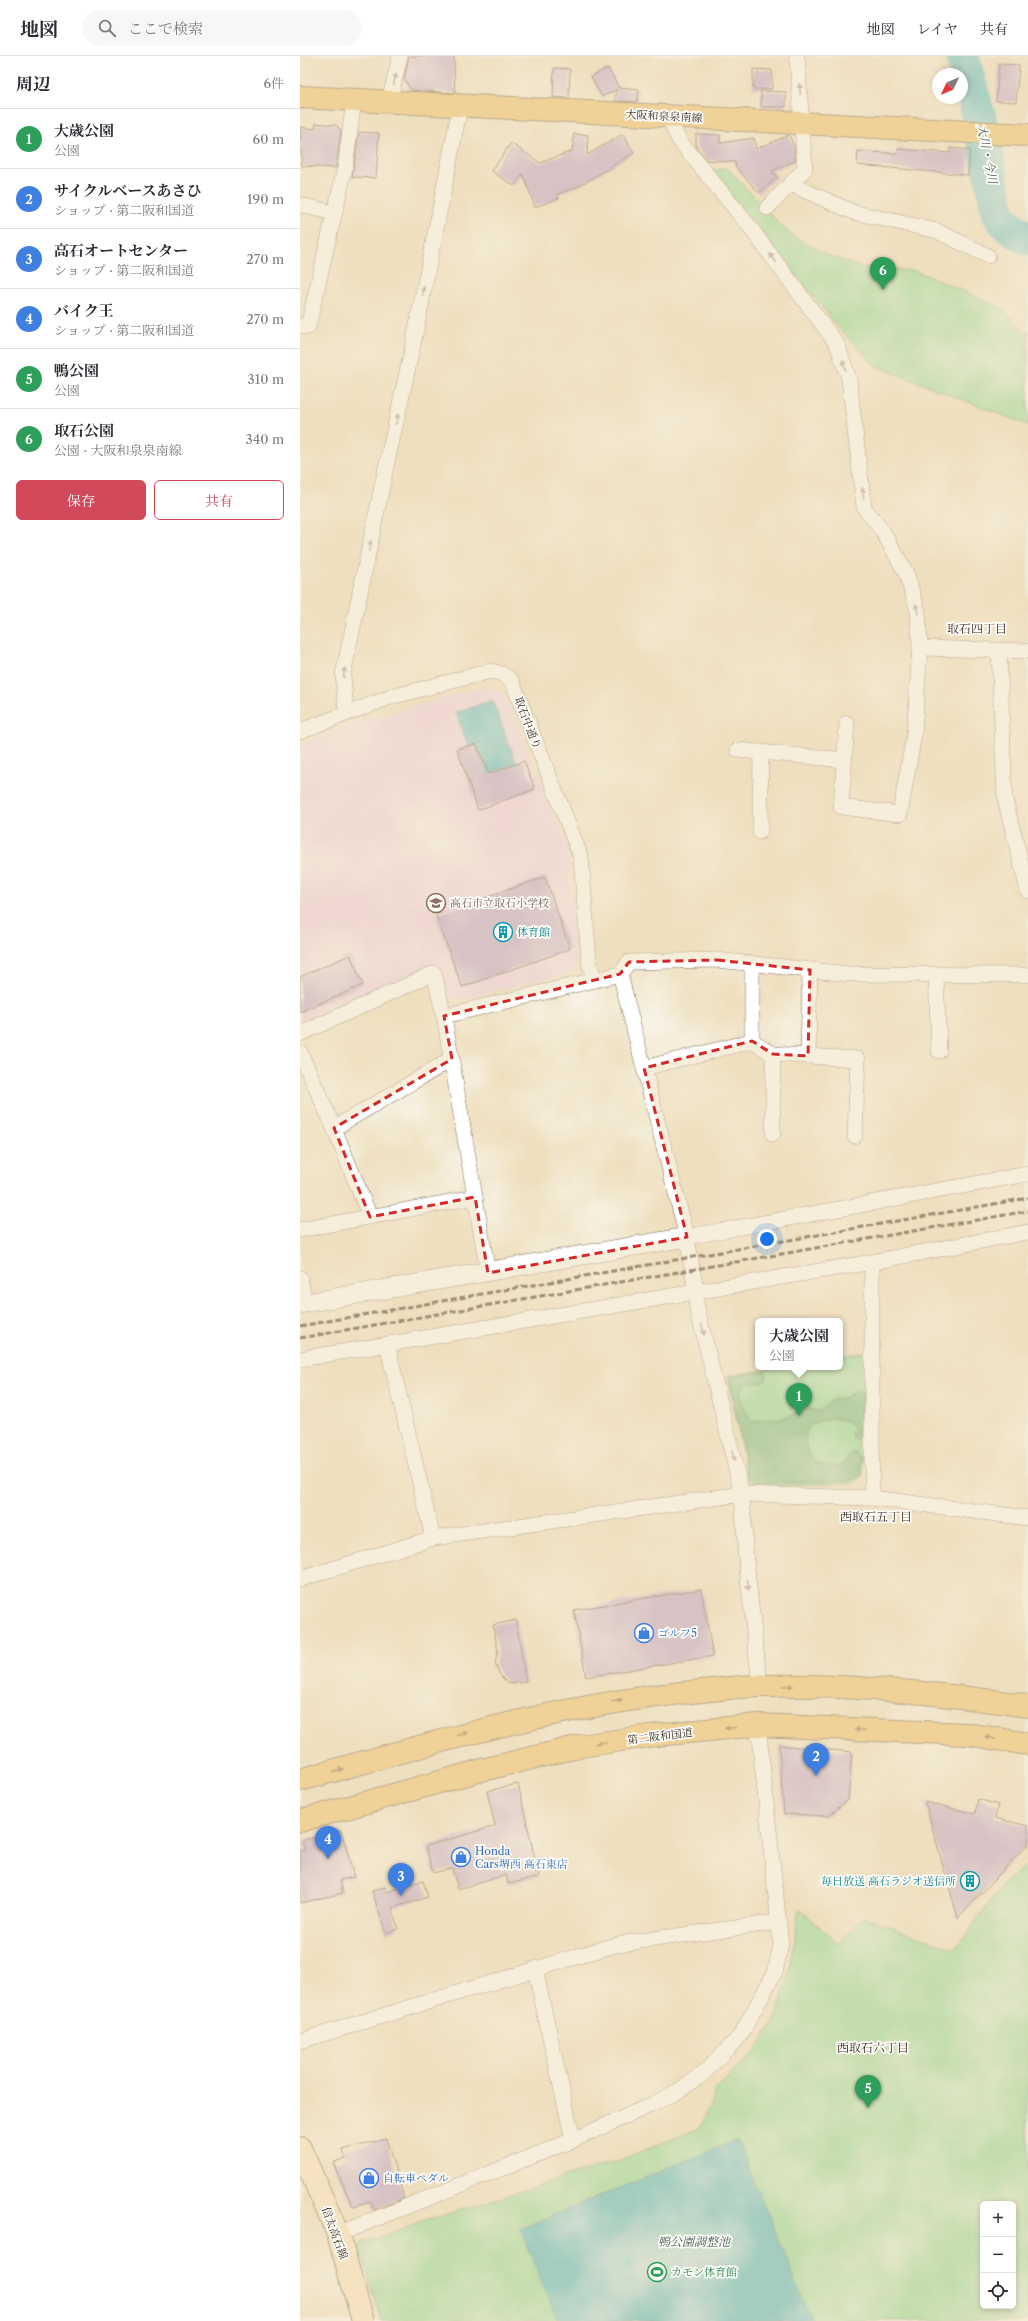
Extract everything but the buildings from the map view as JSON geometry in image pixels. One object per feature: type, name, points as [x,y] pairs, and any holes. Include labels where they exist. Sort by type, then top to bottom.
[{"type":"main road","name":"大阪和泉泉南線","points":[[300,97],[460,107],[668,116],[1028,135]]},
{"type":"main road","points":[[300,1780],[471,1732],[576,1708],[653,1695],[760,1686],[841,1687],[946,1694],[1028,1706]]},
{"type":"main road","name":"第二阪和国道","points":[[300,1821],[482,1770],[581,1746],[656,1735],[758,1725],[967,1734],[1028,1744]]},
{"type":"main road","name":"信太高石線","points":[[300,2148],[338,2234],[363,2321]]},
{"type":"street","points":[[389,102],[400,56]]},
{"type":"street","points":[[767,208],[805,169],[803,123],[797,56]]},
{"type":"street","points":[[300,326],[308,327],[345,168],[354,100]]},
{"type":"street","points":[[346,712],[343,675],[386,467],[414,345],[460,107]]},
{"type":"street","points":[[668,116],[679,140],[749,226],[837,344],[849,379],[864,507],[883,532],[906,572],[918,611],[920,648],[914,735],[900,814],[841,807],[847,724]]},
{"type":"street","points":[[790,184],[853,212],[937,231],[988,256]]},
{"type":"street","points":[[300,205],[334,213]]},
{"type":"street","points":[[920,648],[1028,651]]},
{"type":"street","points":[[999,651],[1006,799],[1028,892]]},
{"type":"street","name":"取石中通り","points":[[300,731],[346,712],[390,697],[491,671],[502,674],[512,681],[581,857],[589,961],[594,980]]},
{"type":"street","points":[[738,750],[844,760]]},
{"type":"street","points":[[760,832],[761,752]]},
{"type":"street","points":[[444,1016],[620,974],[629,962],[717,960],[849,974],[1028,975]]},
{"type":"street","points":[[752,964],[752,1041]]},
{"type":"street","points":[[808,1056],[810,970]]},
{"type":"street","points":[[300,1034],[434,973],[452,1059],[488,1273]]},
{"type":"street","points":[[620,974],[687,1237],[696,1292],[696,1303],[742,1494],[746,1560],[760,1686]]},
{"type":"street","points":[[936,975],[939,1051]]},
{"type":"street","points":[[644,1068],[752,1041],[773,1054],[858,1059],[856,1136]]},
{"type":"street","points":[[300,1052],[334,1128],[370,1217]]},
{"type":"street","points":[[773,1054],[773,1134]]},
{"type":"street","points":[[334,1128],[452,1059]]},
{"type":"street","points":[[300,1278],[303,1304],[488,1273],[1028,1174]]},
{"type":"street","points":[[300,1230],[475,1197]]},
{"type":"street","points":[[300,1359],[872,1262],[1028,1232]]},
{"type":"street","points":[[872,1262],[872,1498]]},
{"type":"street","points":[[387,1344],[433,1538]]},
{"type":"street","points":[[300,1579],[433,1538],[742,1494],[872,1498],[1028,1518]]},
{"type":"street","points":[[338,2234],[573,2140],[651,2106],[704,2074],[740,2036],[775,1972],[781,1945],[758,1725]]},
{"type":"street","points":[[300,2041],[618,1944],[778,1922]]},
{"type":"street","points":[[535,1969],[573,2140]]},
{"type":"highlighted area","points":[[717,960],[810,970],[808,1056],[773,1054],[752,1041],[644,1068],[687,1237],[488,1273],[475,1197],[370,1217],[334,1128],[452,1059],[444,1016],[620,974],[629,962]]},
{"type":"shaded area","name":"高石市立取石小学校","points":[[487,686],[504,695],[567,841],[577,964],[571,973],[457,1000],[449,994],[442,972],[430,966],[300,1024],[300,744],[364,721]]},
{"type":"green space","points":[[727,168],[787,232],[827,255],[861,267],[916,271],[1002,308],[1024,332],[1028,332],[1028,425],[876,366],[839,328],[712,171]]},
{"type":"green space","points":[[864,1352],[863,1476],[853,1483],[755,1486],[747,1477],[728,1376],[761,1370],[843,1370],[843,1356]]},
{"type":"green space","points":[[766,1371],[766,1379],[762,1382],[753,1382],[745,1385],[739,1395],[751,1422],[792,1416],[805,1408],[819,1411],[832,1400],[846,1397],[856,1390],[862,1393],[861,1421],[857,1430],[860,1436],[856,1440],[853,1438],[851,1433],[854,1430],[848,1421],[829,1418],[810,1425],[807,1430],[805,1441],[810,1455],[817,1464],[840,1466],[852,1452],[857,1453],[861,1458],[861,1475],[852,1480],[756,1483],[748,1476],[729,1377]]},
{"type":"green space","points":[[1028,1863],[1028,2321],[382,2321],[359,2245],[422,2222],[618,2161],[700,2128],[717,2089],[754,2053],[777,2017],[791,1963],[799,1908],[839,1944],[864,1917],[955,1949],[1002,1887]]},
{"type":"water","points":[[492,700],[517,764],[489,774],[476,744],[468,746],[456,713]]},
{"type":"water","name":"鴨公園調整池","points":[[737,2140],[812,2321],[558,2321],[520,2229]]},
{"type":"waterway","name":"大川・今川","points":[[962,56],[979,116],[998,212],[1000,217],[1007,225],[1028,239]]},
{"type":"railway","points":[[300,1326],[1028,1198]]},
{"type":"railway","points":[[300,1338],[1028,1211]]},
{"type":"place","name":"取石公園","points":[[883,290]]},
{"type":"place","name":"高石市立取石小学校","points":[[436,903]]},
{"type":"place","name":"体育館","points":[[503,932]]},
{"type":"place","name":"大歳公園","points":[[799,1416]]},
{"type":"place","name":"ゴルフ5","points":[[644,1633]]},
{"type":"place","name":"サイクルベースあさひ","points":[[816,1776]]},
{"type":"place","name":"Honda Cars堺西 高石東店","points":[[461,1857]]},
{"type":"place","name":"バイク王","points":[[328,1859]]},
{"type":"place","name":"毎日放送 高石ラジオ送信所","points":[[970,1881]]},
{"type":"place","name":"高石オートセンター","points":[[401,1896]]},
{"type":"place","name":"鴨公園","points":[[868,2108]]},
{"type":"place","name":"自転車ペダル","points":[[369,2178]]},
{"type":"place","name":"カモン体育館","points":[[657,2272]]},
{"type":"district","name":"取石四丁目","points":[[977,629]]},
{"type":"district","name":"西取石五丁目","points":[[876,1517]]},
{"type":"district","name":"西取石六丁目","points":[[873,2048]]}]
